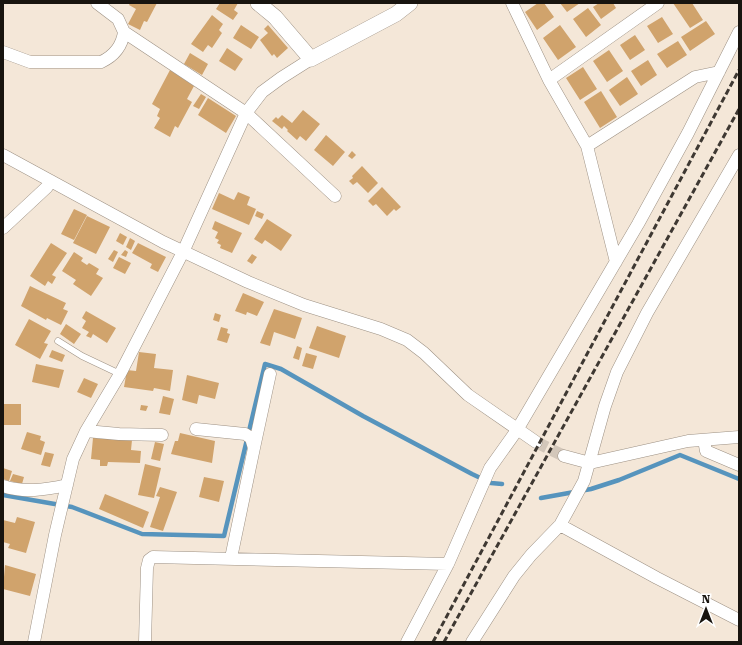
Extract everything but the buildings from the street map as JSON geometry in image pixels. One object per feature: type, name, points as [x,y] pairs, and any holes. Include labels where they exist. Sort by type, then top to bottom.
[{"type":"street","points":[[97,3],[118,19],[124,32],[246,113],[336,196]]},
{"type":"street","points":[[258,3],[275,17],[311,59]]},
{"type":"street","points":[[34,642],[73,459],[86,431],[120,374],[183,252],[246,113],[262,92],[281,78],[311,59],[396,14],[410,3]]},
{"type":"street","points":[[513,3],[549,80],[588,146],[616,262]]},
{"type":"street","points":[[549,80],[658,3]]},
{"type":"street","points":[[3,52],[30,62],[101,62],[108,59],[120,47],[124,32]]},
{"type":"street","points":[[408,642],[448,564],[490,468],[517,430],[616,262],[688,133],[739,32]]},
{"type":"street","points":[[588,146],[695,77],[719,72]]},
{"type":"street","points":[[3,155],[183,252],[304,305],[381,329],[407,340],[424,353],[468,395],[536,442]]},
{"type":"street","points":[[472,642],[514,576],[531,555],[560,525],[584,481],[605,406],[617,372],[646,313],[735,173],[739,155]]},
{"type":"street","points":[[3,228],[48,187],[51,181]]},
{"type":"street","points":[[231,558],[270,374]]},
{"type":"street","points":[[196,429],[245,434],[251,438],[254,448]]},
{"type":"street","points":[[86,431],[119,434],[162,435]]},
{"type":"street","points":[[564,456],[590,464],[688,441],[739,437]]},
{"type":"street","points":[[704,440],[706,451],[739,465]]},
{"type":"street","points":[[3,486],[24,490],[47,490],[67,485]]},
{"type":"street","points":[[560,525],[657,578],[739,620]]},
{"type":"street","points":[[145,642],[149,560],[153,557],[448,564]]},
{"type":"lane","points":[[58,341],[82,356],[120,374]]},
{"type":"waterway","points":[[3,495],[72,507],[142,534],[224,536],[265,364],[281,369],[363,416],[472,474],[491,483],[502,484]]},
{"type":"waterway","points":[[541,498],[591,489],[619,480],[680,455],[739,479]]},
{"type":"tunnel","points":[[536,442],[564,456]]},
{"type":"railway","points":[[433,642],[739,70]]},
{"type":"railway","points":[[444,642],[739,109]]}]
